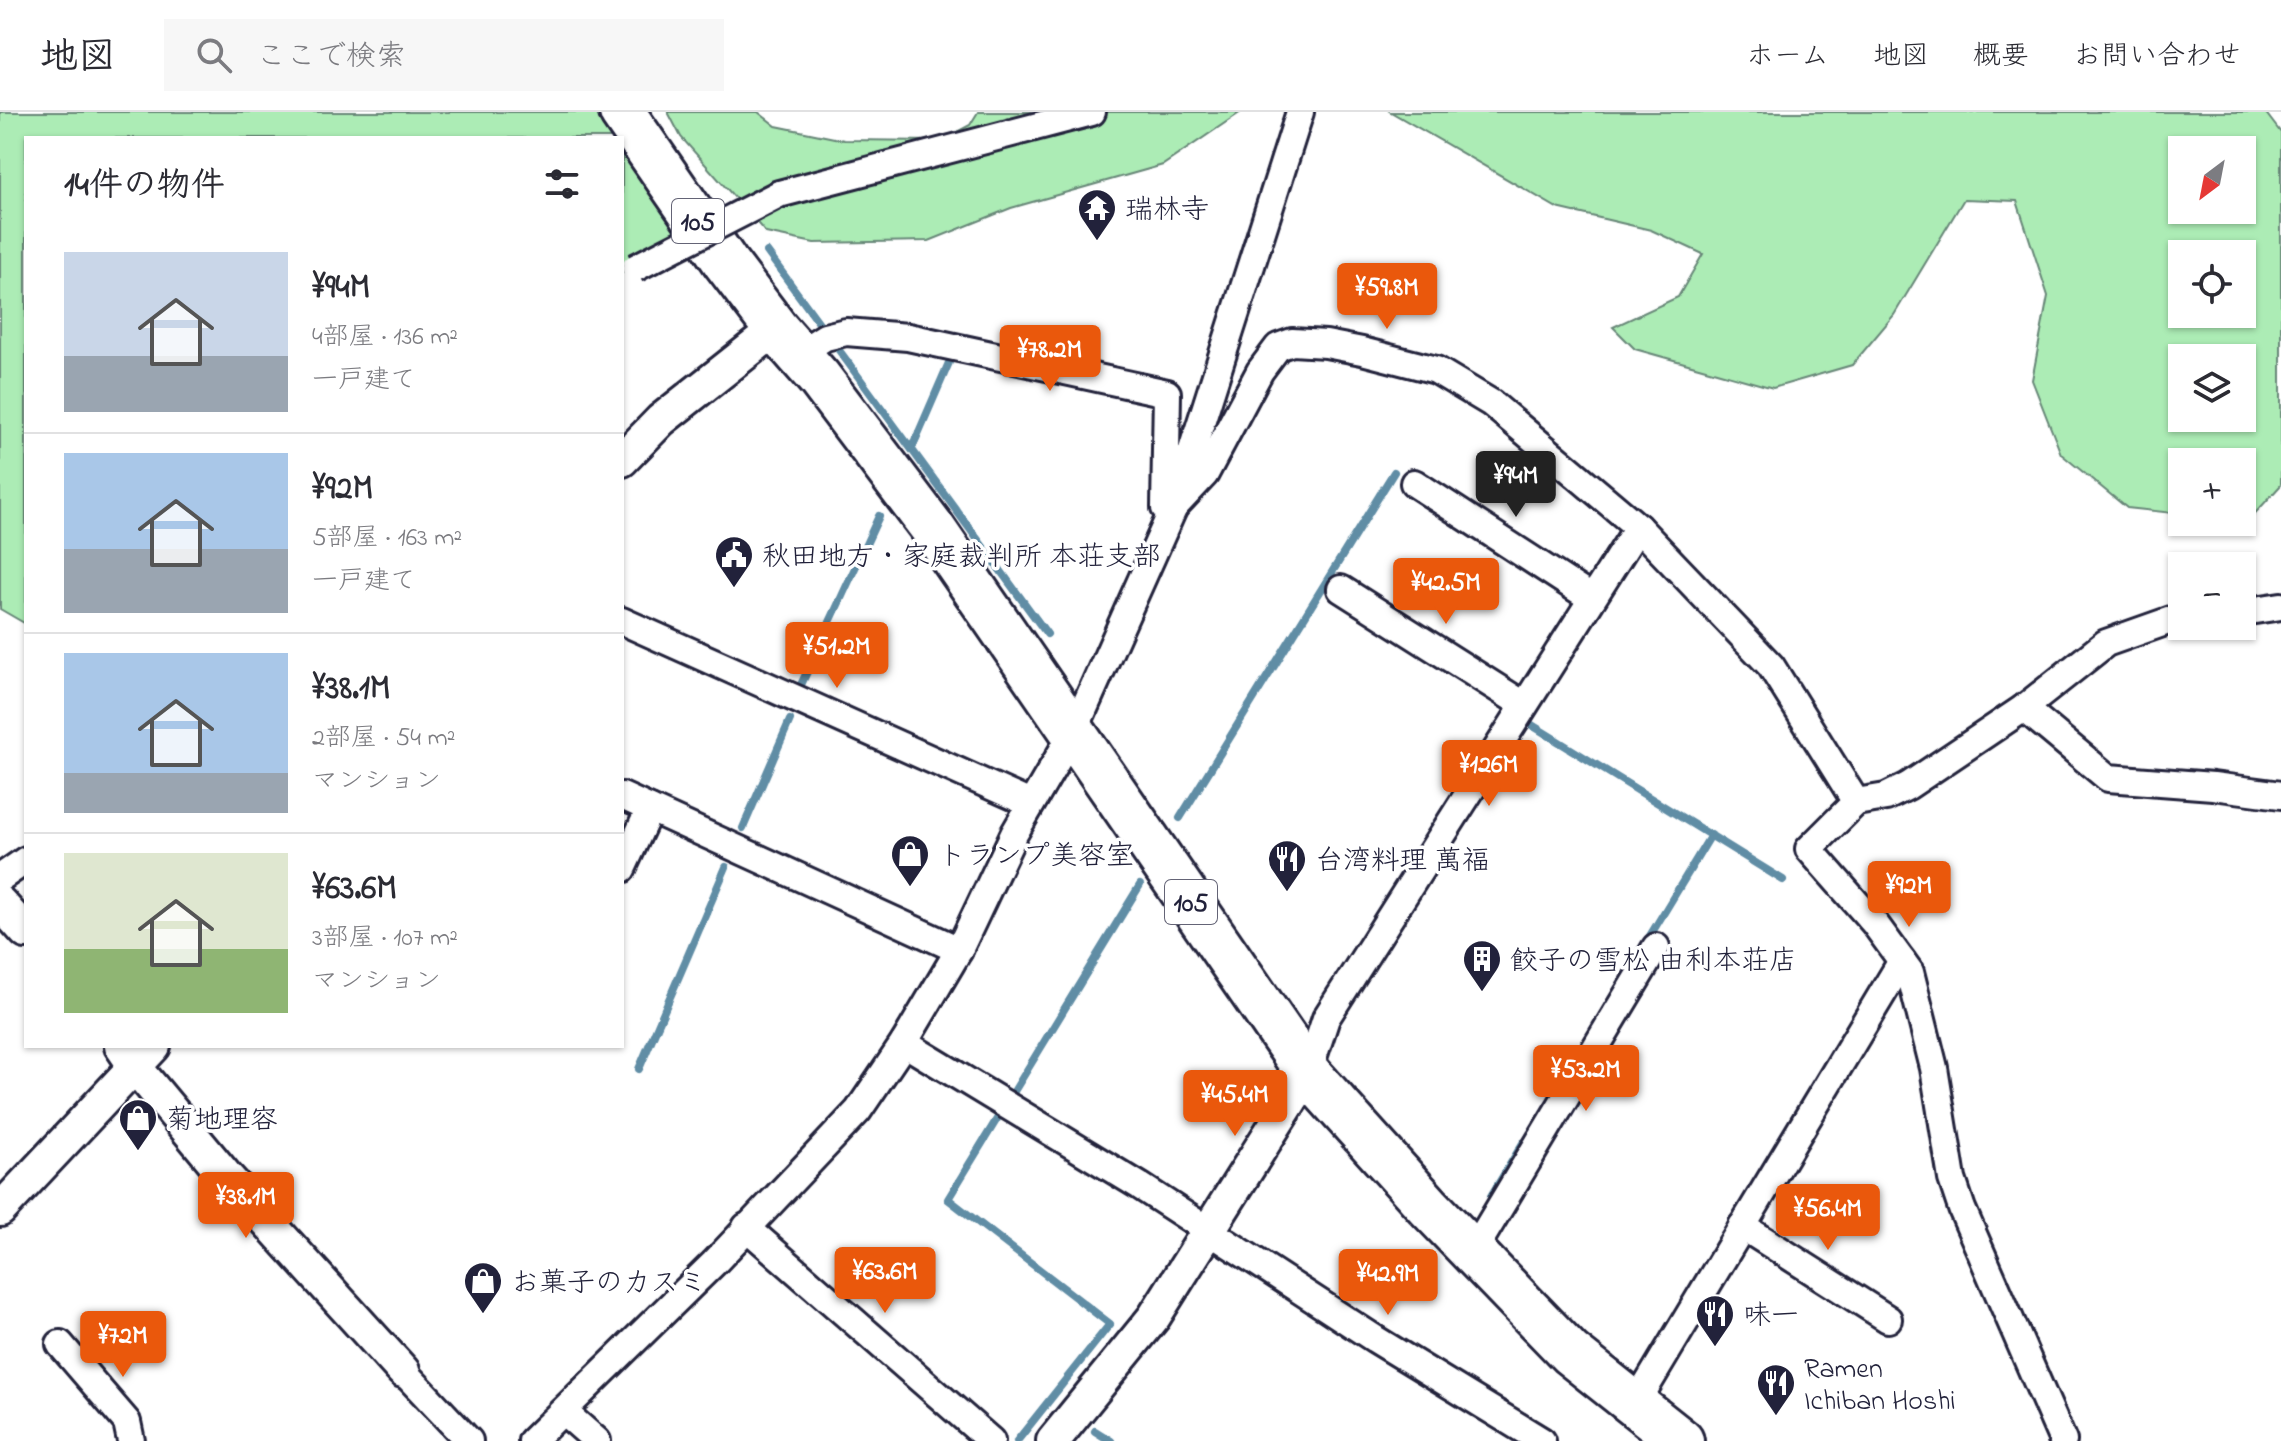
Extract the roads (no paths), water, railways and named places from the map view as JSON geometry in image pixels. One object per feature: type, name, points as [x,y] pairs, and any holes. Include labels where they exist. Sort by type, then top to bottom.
[{"type":"highway","name":"105","points":[[622,112],[726,263],[811,338],[931,526],[1308,1073],[1570,1353],[1681,1441]]},
{"type":"street","points":[[628,270],[779,194],[1092,112]]},
{"type":"street","points":[[532,1441],[714,1263],[858,1111],[904,1043],[959,950],[1014,834],[1074,731],[1169,518],[1300,112]]},
{"type":"street","points":[[624,458],[661,420],[811,338],[908,337],[1167,393],[1169,518]]},
{"type":"street","points":[[1169,518],[1205,474],[1269,357],[1278,347],[1292,342],[1362,351],[1436,370],[1491,403],[1638,527],[1771,666],[1856,802]]},
{"type":"street","points":[[1414,483],[1591,598]]},
{"type":"street","points":[[1053,1441],[1154,1317],[1210,1232],[1308,1073],[1326,1018],[1638,527]]},
{"type":"street","points":[[1341,589],[1524,705]]},
{"type":"street","points":[[2256,610],[2281,606]]},
{"type":"street","points":[[2063,1441],[1962,1209],[1952,1179],[1934,1068],[1910,972],[1875,924],[1809,849],[1856,802],[1886,797],[1908,786],[2024,708],[2106,643],[2168,621]]},
{"type":"street","points":[[624,622],[1031,804]]},
{"type":"street","points":[[2024,708],[2108,778],[2281,795]]},
{"type":"street","points":[[624,797],[959,950]]},
{"type":"street","points":[[624,865],[650,809]]},
{"type":"street","points":[[0,878],[24,861]]},
{"type":"street","points":[[0,903],[24,930]]},
{"type":"street","points":[[1473,1252],[1656,947]]},
{"type":"street","points":[[1635,1405],[1902,961]]},
{"type":"street","points":[[904,1043],[1210,1232],[1535,1439]]},
{"type":"street","points":[[0,1210],[137,1053],[225,1175],[469,1441]]},
{"type":"street","points":[[1742,1226],[1888,1319]]},
{"type":"street","points":[[746,1227],[991,1441]]},
{"type":"street","points":[[60,1344],[127,1422],[131,1441]]},
{"type":"street","points":[[564,1412],[597,1441]]},
{"type":"waterway","points":[[767,252],[1047,634]]},
{"type":"waterway","points":[[912,448],[951,358]]},
{"type":"waterway","points":[[1180,818],[1394,472]]},
{"type":"waterway","points":[[800,687],[879,516]]},
{"type":"waterway","points":[[743,828],[790,720]]},
{"type":"waterway","points":[[1527,722],[1783,880]]},
{"type":"waterway","points":[[1645,944],[1711,835]]},
{"type":"waterway","points":[[639,1069],[726,867]]},
{"type":"waterway","points":[[1013,1093],[1140,885]]},
{"type":"waterway","points":[[1000,1114],[948,1199],[1110,1324],[1017,1441]]},
{"type":"waterway","points":[[1491,1196],[1523,1143]]},
{"type":"waterway","points":[[1095,1431],[1111,1441]]},
{"type":"place","name":"瑞林寺","points":[[1097,242]]},
{"type":"place","name":"秋田地方・家庭裁判所 本荘支部","points":[[734,589]]},
{"type":"place","name":"トランプ美容室","points":[[910,888]]},
{"type":"place","name":"台湾料理 萬福","points":[[1287,893]]},
{"type":"place","name":"餃子の雪松 由利本荘店","points":[[1482,993]]},
{"type":"place","name":"菊地理容","points":[[138,1152]]},
{"type":"place","name":"お菓子のカスミ","points":[[483,1315]]},
{"type":"place","name":"味一","points":[[1715,1348]]},
{"type":"place","name":"Ramen Ichiban Hoshi","points":[[1776,1417]]}]
